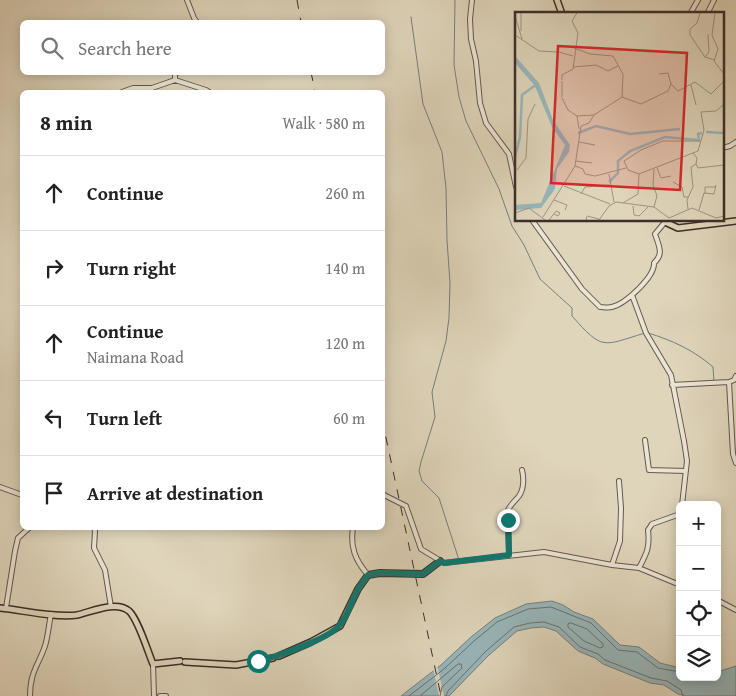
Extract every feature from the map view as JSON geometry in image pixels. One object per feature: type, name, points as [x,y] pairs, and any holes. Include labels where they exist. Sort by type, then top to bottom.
[{"type":"main road","points":[[557,0],[561,12]]},
{"type":"main road","points":[[665,221],[678,228],[736,221]]},
{"type":"main road","points":[[3,608],[76,615],[100,608],[122,608],[131,613],[152,664],[182,662],[236,665],[276,657],[311,642],[340,626],[358,589],[368,575],[380,573],[423,574],[440,561]]},
{"type":"street","points":[[187,0],[196,20]]},
{"type":"street","points":[[472,0],[470,19],[471,39],[476,61],[480,103],[486,123],[508,154],[515,183]]},
{"type":"street","points":[[691,12],[698,0]]},
{"type":"street","points":[[708,12],[714,0]]},
{"type":"street","points":[[175,75],[175,80]]},
{"type":"street","points":[[128,90],[133,88],[152,88],[175,80],[206,90]]},
{"type":"street","points":[[724,148],[736,142]]},
{"type":"street","points":[[533,221],[582,288],[600,307],[613,307],[632,295],[643,284],[655,268],[654,263],[660,258],[661,250],[655,234],[665,221]]},
{"type":"street","points":[[632,295],[646,333],[671,375],[684,441],[686,471],[682,501]]},
{"type":"street","points":[[672,385],[729,382],[734,380],[736,376]]},
{"type":"street","points":[[729,382],[733,454],[736,463]]},
{"type":"street","points":[[645,440],[649,470],[686,471]]},
{"type":"street","points":[[509,555],[508,510],[511,503],[519,496],[524,479],[522,470]]},
{"type":"street","points":[[612,565],[620,541],[621,508],[619,482]]},
{"type":"street","points":[[0,486],[20,494]]},
{"type":"street","points":[[385,496],[406,506],[421,549],[444,563],[544,552],[612,565],[639,568],[676,583]]},
{"type":"street","points":[[639,568],[648,550],[648,530],[652,524],[676,515]]},
{"type":"street","points":[[3,608],[18,538],[27,530]]},
{"type":"street","points":[[95,530],[94,548],[105,570],[111,607]]},
{"type":"street","points":[[353,530],[352,551],[358,563],[368,575]]},
{"type":"street","points":[[721,602],[736,610]]},
{"type":"street","points":[[30,696],[34,667],[44,647],[51,614]]},
{"type":"street","points":[[152,664],[154,696]]},
{"type":"street","points":[[160,696],[166,696]]},
{"type":"water","points":[[552,601],[593,619],[620,645],[639,647],[660,663],[676,667],[676,681],[721,681],[721,671],[736,666],[736,696],[686,696],[678,694],[664,685],[650,683],[603,664],[595,658],[578,651],[556,631],[544,627],[517,631],[489,655],[449,696],[401,696],[441,665],[495,618],[526,604]]},
{"type":"pier","points":[[437,665],[444,696],[439,696],[433,668]]},
{"type":"waterway","points":[[455,0],[454,65],[459,97],[466,121],[499,189],[512,226],[524,245],[540,279],[572,308],[572,316],[597,340],[611,343],[645,333]]},
{"type":"waterway","points":[[411,17],[423,104],[442,152],[446,188],[450,283],[446,341],[432,392],[435,417],[419,471],[422,481],[439,498],[459,560]]},
{"type":"waterway","points":[[648,333],[683,347],[706,361],[713,367],[714,382]]},
{"type":"railway","points":[[297,0],[301,20]]},
{"type":"railway","points":[[312,75],[315,90]]},
{"type":"railway","points":[[385,433],[441,696]]},
{"type":"route","points":[[258,661],[279,656],[311,642],[340,626],[358,589],[368,575],[380,573],[423,574],[440,561],[444,563],[509,555],[508,520]]}]
